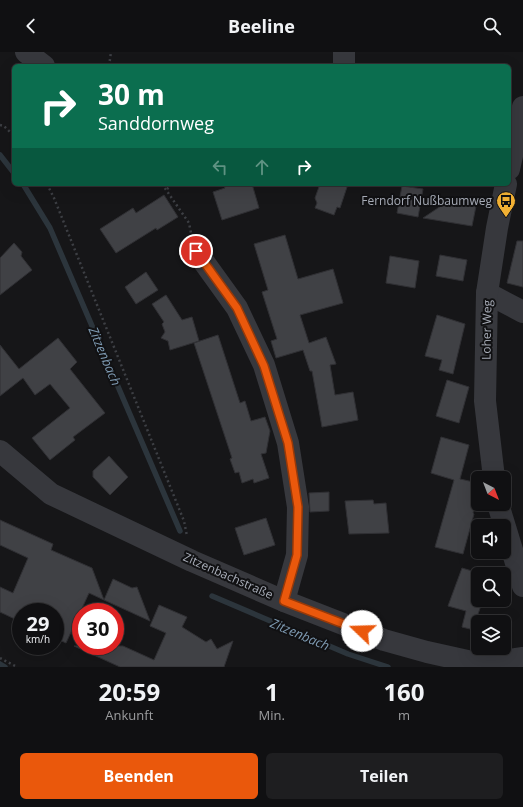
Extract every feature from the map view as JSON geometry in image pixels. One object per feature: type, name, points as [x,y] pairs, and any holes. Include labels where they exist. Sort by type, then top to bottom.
[{"type":"street","points":[[26,52],[41,64]]},
{"type":"street","points":[[344,52],[344,64]]},
{"type":"street","points":[[511,160],[523,107]]},
{"type":"street","name":"Loher Weg","points":[[493,471],[485,401],[487,293],[497,228],[506,186]]},
{"type":"street","points":[[196,251],[237,308],[264,366],[288,443],[298,507],[297,555],[284,601]]},
{"type":"street","points":[[487,293],[523,312]]},
{"type":"street","name":"Zitzenbachstraße","points":[[0,451],[51,494],[192,561],[284,601],[384,640],[427,652],[481,664],[523,658]]},
{"type":"street","points":[[500,511],[523,586]]},
{"type":"path","points":[[109,64],[111,52]]},
{"type":"path","points":[[0,125],[4,126],[12,134]]},
{"type":"path","points":[[48,186],[57,205],[184,522],[192,561]]},
{"type":"path","points":[[164,186],[189,223],[196,251]]},
{"type":"path","points":[[167,189],[171,186]]},
{"type":"path","points":[[0,658],[17,667]]},
{"type":"building","points":[[224,186],[253,186],[259,208],[222,220],[213,192],[225,188]]},
{"type":"building","points":[[319,186],[347,186],[340,208],[337,207],[334,215],[315,208],[317,203],[315,198]]},
{"type":"building","points":[[402,186],[423,189],[418,217],[397,213]]},
{"type":"building","points":[[164,195],[178,217],[157,230],[156,228],[116,253],[100,229],[133,208],[136,213]]},
{"type":"building","points":[[453,198],[456,202],[476,206],[472,226],[423,218]]},
{"type":"building","points":[[285,235],[298,279],[333,269],[343,303],[300,315],[309,343],[326,337],[336,364],[330,365],[335,395],[353,392],[358,420],[322,427],[312,371],[310,371],[303,350],[276,358],[271,341],[277,339],[262,292],[268,290],[254,244]]},
{"type":"building","points":[[517,241],[523,241],[523,287],[507,283]]},
{"type":"building","points":[[14,243],[22,252],[21,256],[32,270],[0,295],[0,258]]},
{"type":"building","points":[[440,255],[467,260],[463,281],[436,276]]},
{"type":"building","points":[[390,256],[419,261],[415,288],[386,283]]},
{"type":"building","points":[[146,272],[158,290],[136,304],[125,287]]},
{"type":"building","points":[[166,295],[182,320],[192,317],[199,341],[170,350],[168,341],[161,338],[165,332],[162,324],[164,322],[152,304]]},
{"type":"building","points":[[437,315],[465,324],[453,374],[439,370],[442,360],[425,356]]},
{"type":"building","points":[[218,335],[240,403],[245,401],[251,421],[265,417],[270,431],[266,453],[261,454],[269,478],[254,483],[253,479],[242,483],[239,472],[235,473],[230,459],[232,458],[194,343]]},
{"type":"building","points":[[58,338],[77,362],[70,369],[105,413],[73,437],[75,440],[50,460],[32,438],[70,408],[50,384],[35,395],[23,378],[0,396],[0,345],[19,369]]},
{"type":"building","points":[[447,380],[469,387],[459,423],[436,416]]},
{"type":"building","points":[[441,437],[469,445],[460,479],[471,481],[471,511],[474,511],[474,514],[473,519],[471,519],[471,525],[463,554],[435,547],[454,480],[431,473]]},
{"type":"building","points":[[109,456],[128,477],[110,495],[93,477],[93,471]]},
{"type":"building","points":[[329,492],[329,511],[310,512],[309,493]]},
{"type":"building","points":[[373,500],[374,504],[386,503],[389,533],[349,534],[345,501]]},
{"type":"building","points":[[266,518],[275,545],[244,555],[235,528]]},
{"type":"building","points":[[0,520],[53,544],[51,550],[92,568],[104,600],[89,593],[84,603],[72,603],[72,630],[66,643],[64,642],[64,603],[12,603],[12,618],[0,612],[0,587],[13,593],[28,558],[0,545]]},
{"type":"building","points":[[462,568],[471,571],[471,607],[480,607],[478,615],[471,615],[471,629],[462,627],[466,611],[448,606]]},
{"type":"building","points":[[113,579],[132,588],[137,587],[150,621],[124,609],[124,603],[111,603],[104,600]]},
{"type":"building","points":[[159,605],[187,617],[182,627],[206,642],[211,639],[217,649],[233,641],[224,667],[120,667],[94,655],[124,655],[124,646],[154,660],[166,633],[150,626]]},
{"type":"waterway","name":"Zitzenbach","points":[[0,155],[12,170]]},
{"type":"waterway","name":"Zitzenbach","points":[[24,186],[50,228],[180,531]]},
{"type":"waterway","name":"Zitzenbach","points":[[212,596],[348,654],[388,667]]},
{"type":"waterway","points":[[0,664],[5,667]]},
{"type":"place","name":"Ferndorf Nußbaumweg","points":[[506,218]]},
{"type":"route","points":[[196,251],[237,308],[264,366],[288,443],[298,507],[297,555],[284,601],[362,631]]}]
